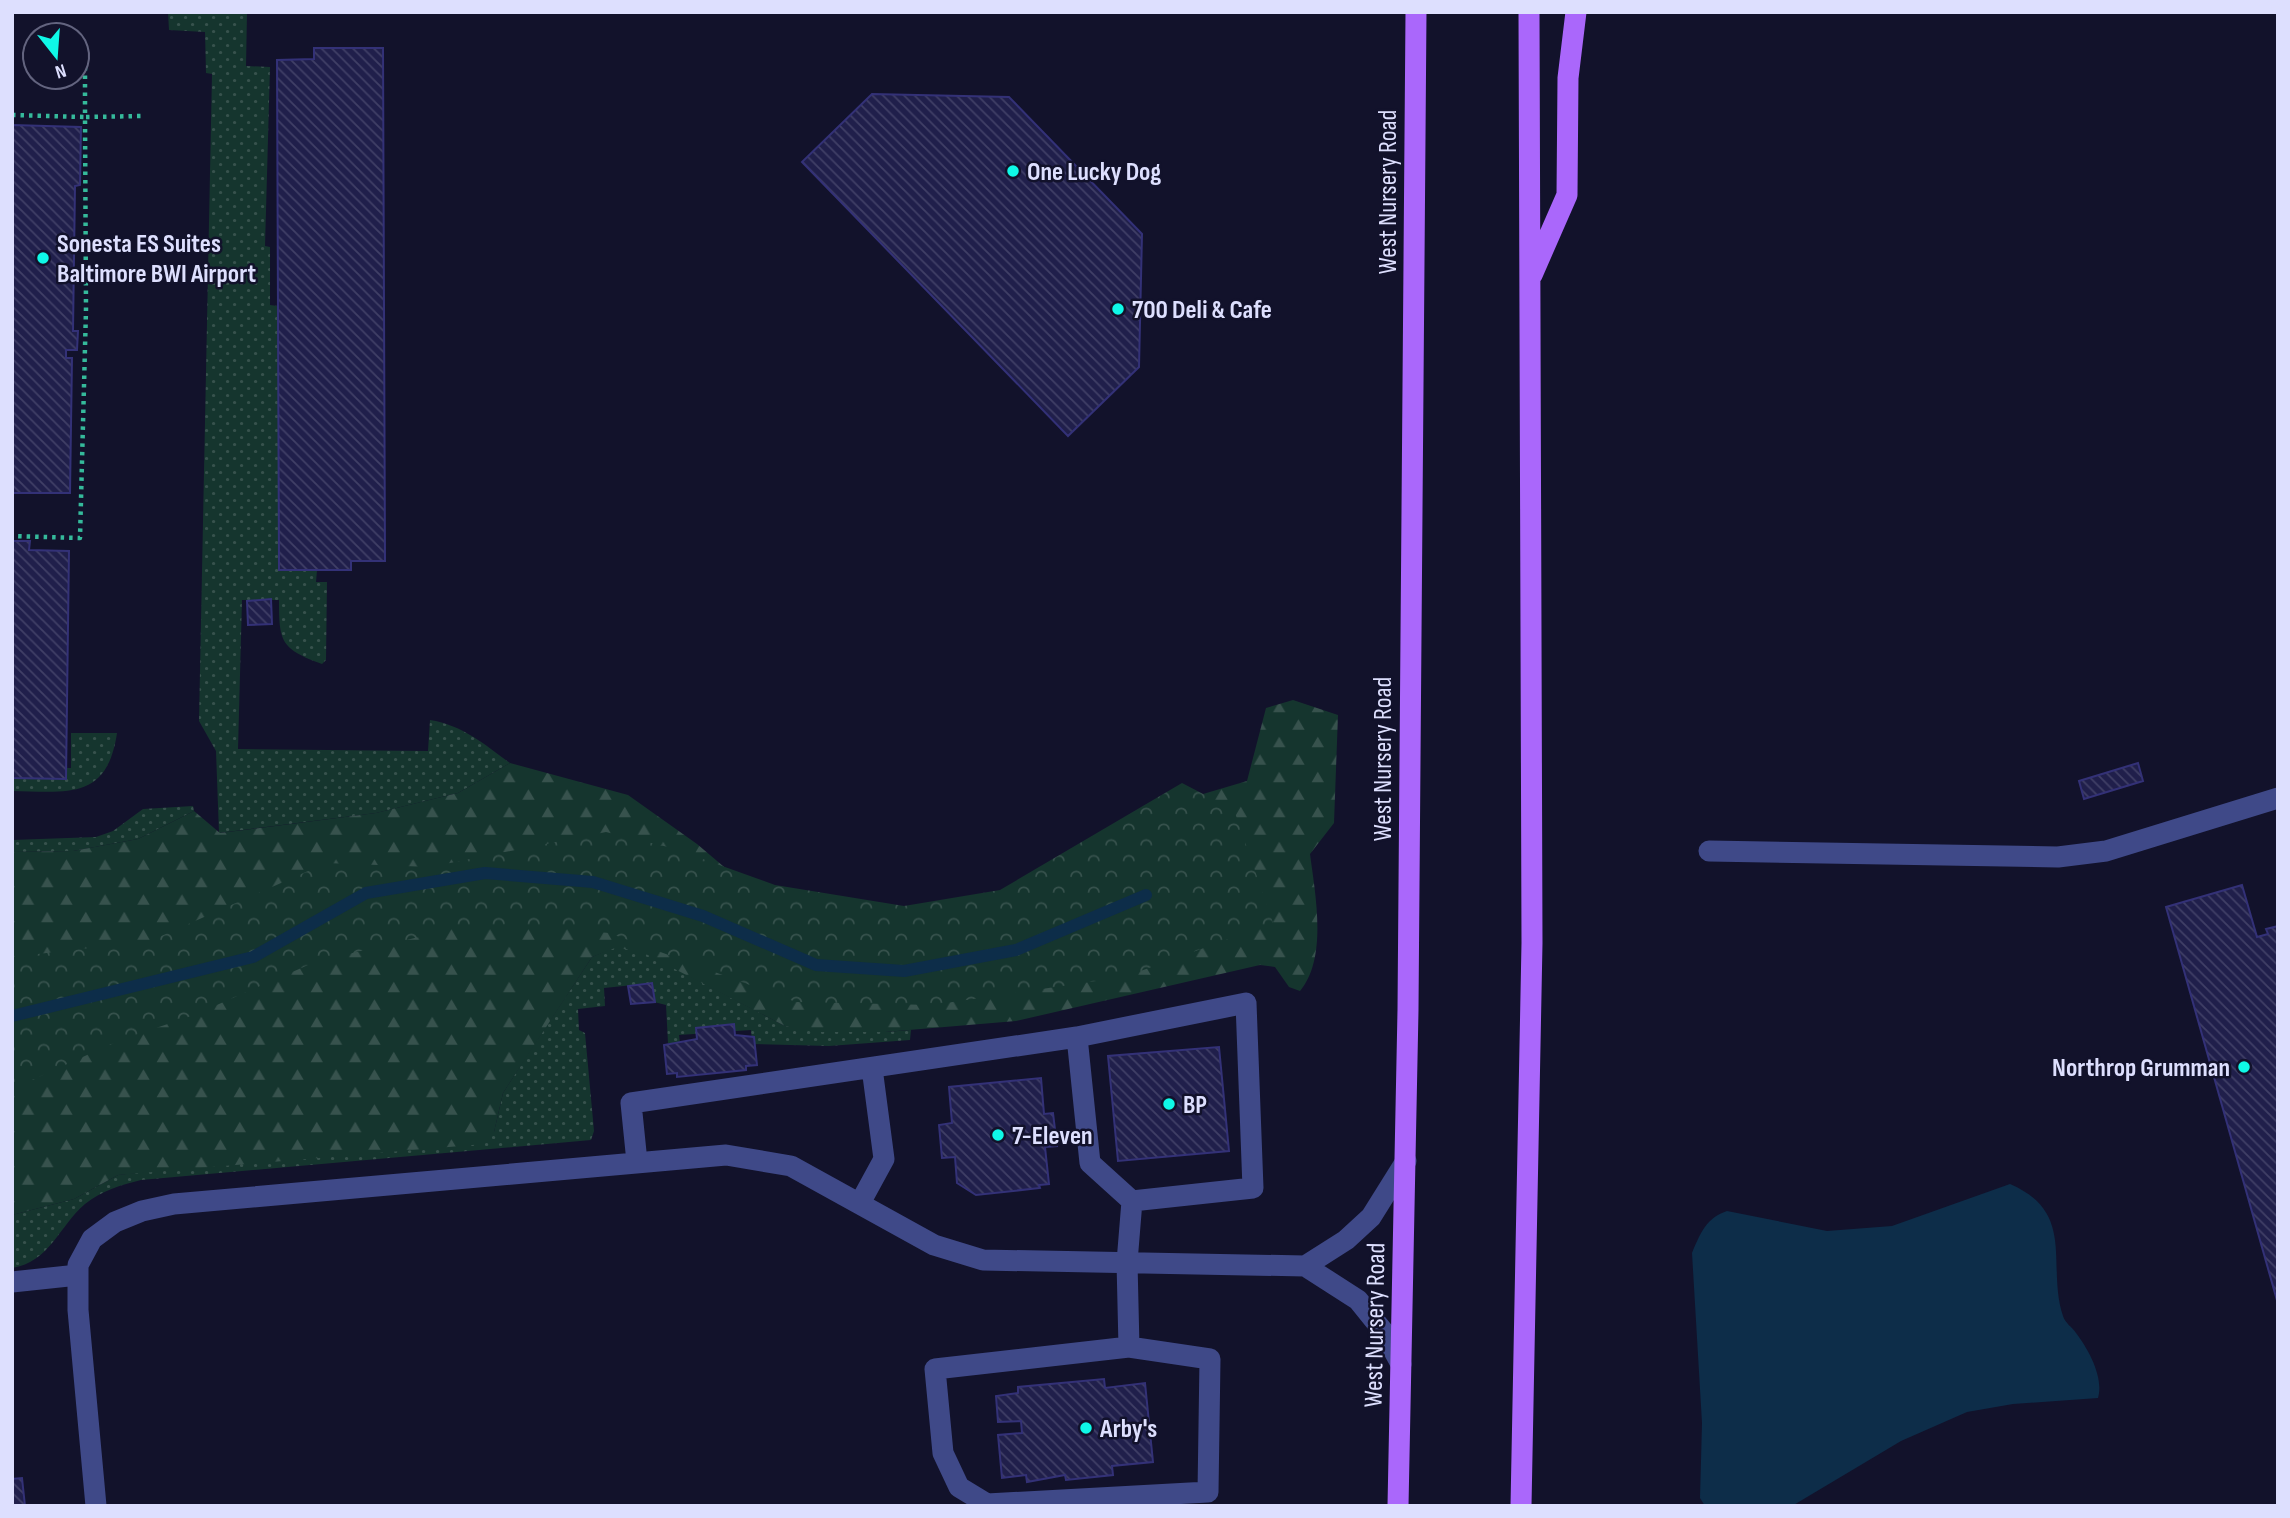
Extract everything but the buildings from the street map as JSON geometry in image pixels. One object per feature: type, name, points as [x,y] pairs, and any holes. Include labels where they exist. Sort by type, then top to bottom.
[{"type":"main road","name":"West Nursery Road","points":[[1398,1506],[1406,1161],[1416,12]]},
{"type":"main road","points":[[1521,1506],[1532,943],[1529,12]]},
{"type":"main road","points":[[1528,284],[1567,195],[1568,78],[1576,12]]},
{"type":"lane","points":[[1709,851],[2058,858],[2106,851],[2278,798]]},
{"type":"lane","points":[[637,1162],[631,1103],[1077,1037],[1246,1003],[1253,1188],[1132,1201],[1090,1163],[1077,1037]]},
{"type":"lane","points":[[860,1203],[884,1159],[872,1068]]},
{"type":"lane","points":[[96,1506],[78,1310],[78,1265],[92,1239],[115,1222],[142,1211],[174,1204],[726,1155],[791,1166],[934,1245],[982,1260],[1305,1266],[1358,1300],[1383,1331],[1401,1364]]},
{"type":"lane","points":[[1305,1266],[1346,1240],[1371,1217],[1406,1161]]},
{"type":"lane","points":[[1129,1347],[1127,1262],[1132,1201]]},
{"type":"lane","points":[[12,1282],[78,1275]]},
{"type":"lane","points":[[1129,1347],[1210,1359],[1208,1492],[987,1504],[959,1487],[943,1453],[935,1370],[1129,1347]]},
{"type":"path","points":[[12,536],[80,538],[86,309],[86,91]]},
{"type":"path","points":[[12,115],[144,116]]},
{"type":"green space","points":[[168,12],[247,12],[246,66],[270,67],[265,246],[270,247],[270,305],[278,306],[279,570],[317,570],[316,582],[327,582],[326,660],[322,664],[298,654],[285,642],[280,626],[279,600],[242,600],[238,749],[428,751],[430,720],[463,731],[510,763],[458,793],[376,813],[219,833],[216,751],[199,721],[212,74],[206,73],[205,32],[169,30]]},
{"type":"green space","points":[[1293,700],[1338,715],[1334,823],[1310,854],[1317,943],[1309,977],[1300,991],[1289,987],[1275,967],[1260,965],[1016,1021],[885,1032],[817,1032],[785,1026],[640,951],[615,948],[592,957],[503,1093],[494,1132],[484,1144],[118,1175],[74,1199],[12,1215],[12,852],[73,851],[138,839],[194,811],[220,833],[376,813],[458,793],[510,763],[628,795],[697,844],[756,894],[940,935],[1176,802],[1247,781],[1266,708]]},
{"type":"green space","points":[[71,733],[117,733],[112,755],[94,781],[82,788],[68,791],[12,791],[12,767],[71,768]]},
{"type":"green space","points":[[1182,783],[1234,810],[1273,923],[1124,977],[932,1005],[796,1002],[609,933],[512,924],[452,929],[315,962],[194,1015],[118,1041],[12,1089],[12,957],[150,941],[326,863],[430,867],[606,832],[672,848],[775,885],[904,906],[1000,890]]},
{"type":"green space","points":[[193,806],[194,811],[138,839],[73,851],[12,852],[12,840],[96,837],[113,831],[143,809]]},
{"type":"green space","points":[[615,947],[640,950],[785,1026],[885,1032],[911,1030],[910,1040],[829,1046],[752,1044],[751,1030],[679,1035],[680,1043],[668,1043],[666,1005],[654,1002],[653,983],[604,988],[605,1006],[578,1009],[579,1030],[585,1033],[594,1131],[591,1140],[141,1180],[111,1189],[91,1199],[36,1259],[12,1268],[12,1215],[74,1199],[118,1175],[494,1132],[503,1093],[524,1060],[592,957]]},
{"type":"water","points":[[2010,1184],[2031,1196],[2044,1210],[2052,1225],[2063,1316],[2081,1340],[2094,1364],[2099,1382],[2098,1398],[2013,1404],[1967,1412],[1901,1441],[1792,1506],[1705,1506],[1700,1498],[1702,1423],[1692,1253],[1709,1222],[1727,1211],[1827,1231],[1892,1226]]},
{"type":"waterway","points":[[12,1016],[253,957],[366,893],[485,873],[593,882],[703,916],[816,965],[904,971],[1016,950],[1146,895]]},
{"type":"place","name":"One Lucky Dog","points":[[1013,171]]},
{"type":"place","name":"Sonesta ES Suites Baltimore BWI Airport","points":[[43,258]]},
{"type":"place","name":"700 Deli & Cafe","points":[[1118,309]]},
{"type":"place","name":"Northrop Grumman","points":[[2244,1067]]},
{"type":"place","name":"BP","points":[[1169,1104]]},
{"type":"place","name":"7-Eleven","points":[[998,1135]]},
{"type":"place","name":"Arby's","points":[[1086,1428]]}]
